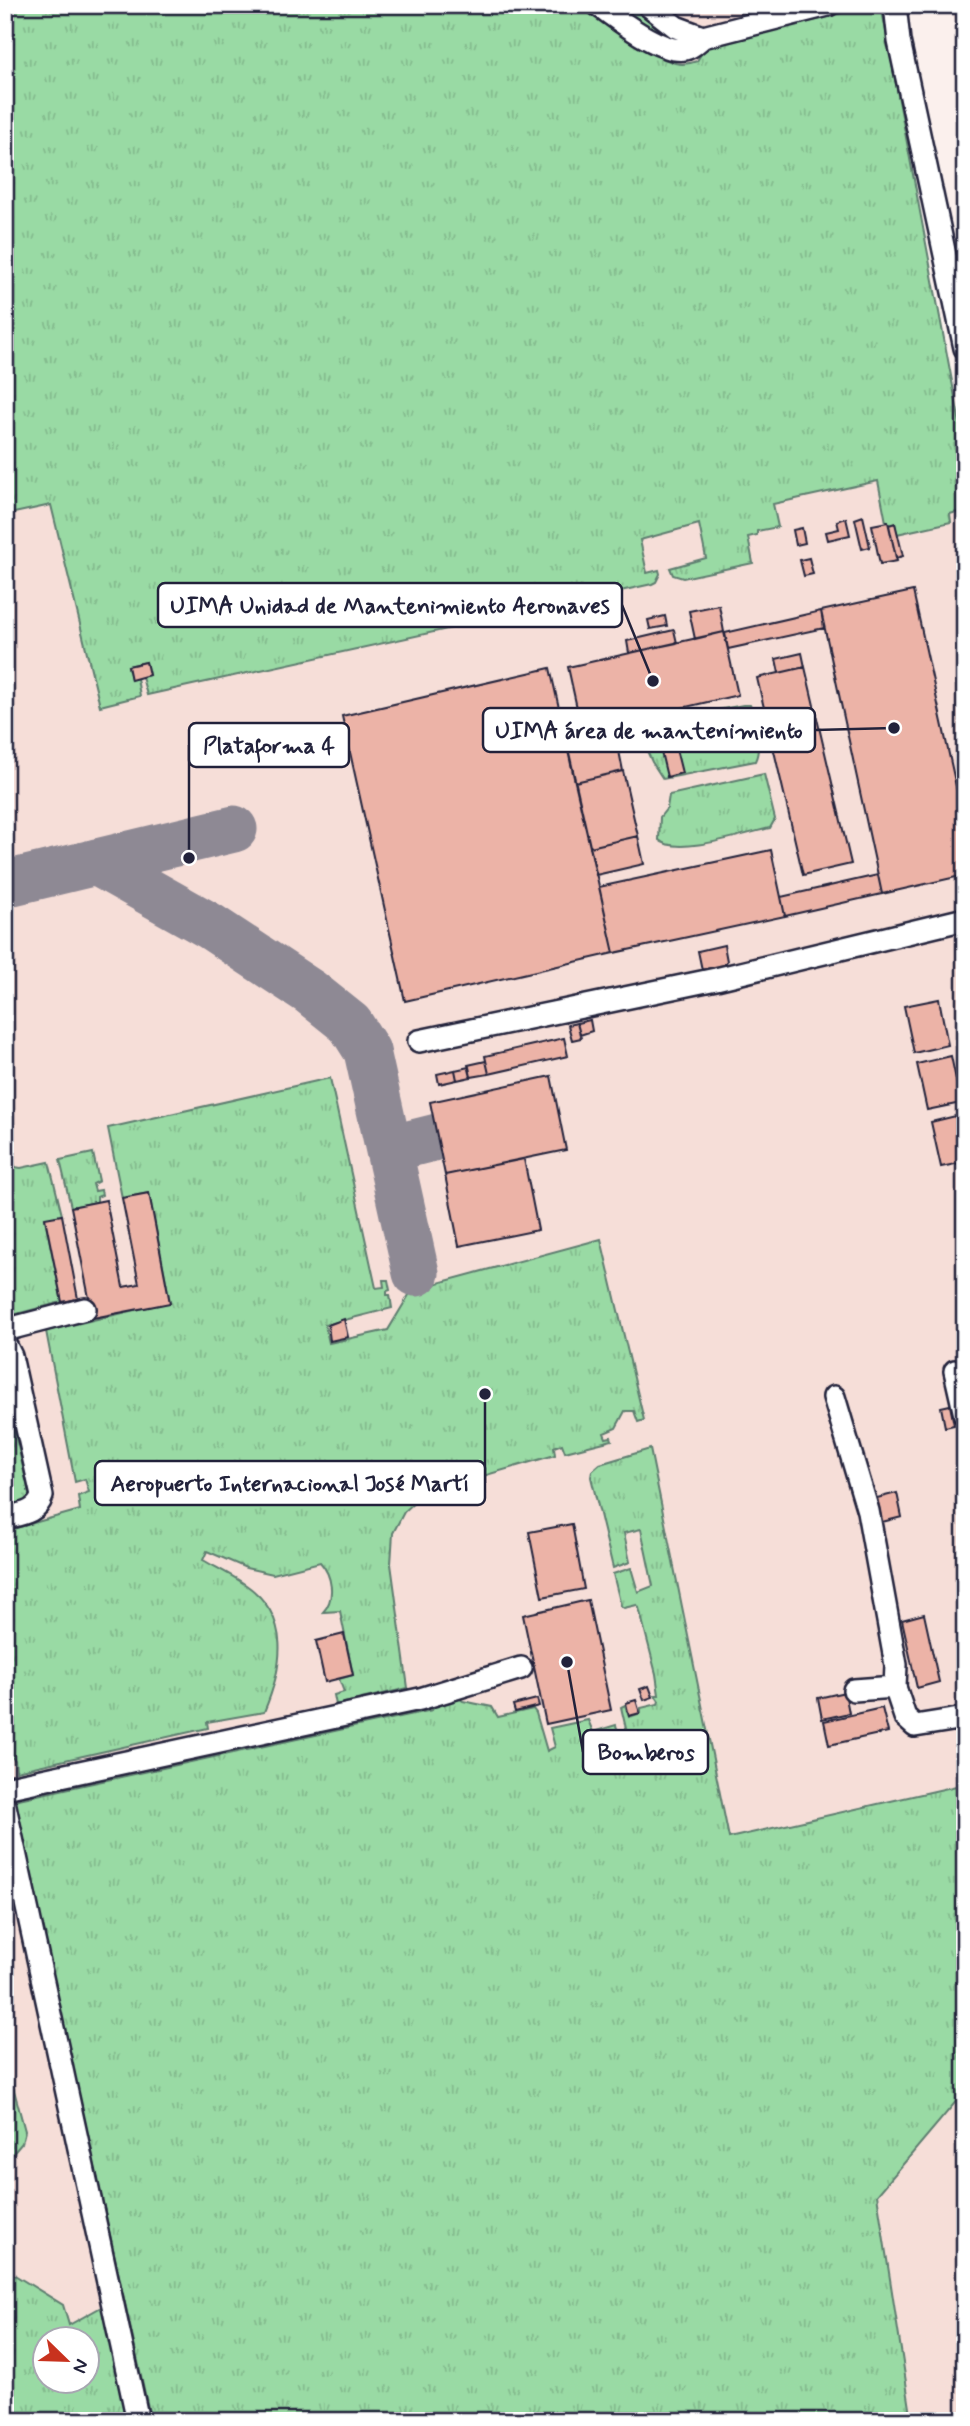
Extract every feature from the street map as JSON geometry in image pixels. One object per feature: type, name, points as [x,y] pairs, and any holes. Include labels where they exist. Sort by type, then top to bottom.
[{"type":"street","points":[[598,5],[660,45],[677,50],[688,49],[703,37],[828,5]]},
{"type":"street","points":[[648,5],[676,27],[703,37]]},
{"type":"street","points":[[895,5],[899,41],[965,348]]},
{"type":"street","points":[[419,1041],[716,979],[965,919]]},
{"type":"street","points":[[5,1518],[32,1510],[39,1504],[42,1496],[8,1350],[12,1328],[85,1309]]},
{"type":"street","points":[[956,1371],[965,1415]]},
{"type":"street","points":[[834,1397],[868,1511],[896,1665],[895,1687],[905,1717],[915,1726],[965,1718]]},
{"type":"street","points":[[5,1788],[420,1699],[521,1668]]},
{"type":"street","points":[[854,1690],[895,1687]]},
{"type":"street","points":[[5,1806],[138,2421]]},
{"type":"shaded area","points":[[5,5],[881,5],[965,450],[965,2421],[5,2421]]},
{"type":"shaded area","points":[[952,5],[965,5],[965,61],[953,13]]},
{"type":"green space","points":[[5,5],[587,5],[655,54],[683,64],[697,61],[707,44],[821,19],[867,5],[881,5],[965,450],[965,516],[958,516],[957,512],[950,514],[951,522],[897,534],[895,524],[889,525],[886,522],[878,481],[773,504],[778,527],[757,531],[757,535],[748,537],[753,563],[683,578],[673,575],[670,568],[706,558],[699,524],[640,540],[647,573],[659,570],[656,582],[652,584],[147,695],[142,677],[149,675],[146,662],[128,666],[131,679],[137,678],[140,696],[100,706],[51,505],[5,515]]},
{"type":"green space","points":[[606,5],[638,5],[662,36]]},
{"type":"green space","points":[[750,705],[756,725],[758,749],[755,761],[663,779],[644,744],[650,729],[662,721]]},
{"type":"green space","points":[[764,774],[775,819],[770,828],[696,845],[668,845],[659,840],[660,817],[667,808],[669,795]]},
{"type":"green space","points":[[330,1078],[376,1288],[384,1287],[383,1280],[388,1280],[390,1290],[387,1295],[390,1295],[392,1308],[325,1325],[329,1343],[388,1330],[412,1290],[601,1239],[644,1420],[638,1422],[634,1411],[625,1411],[616,1428],[604,1433],[606,1438],[611,1437],[612,1440],[565,1452],[562,1444],[554,1447],[555,1455],[435,1490],[418,1499],[404,1512],[393,1533],[391,1564],[408,1688],[336,1705],[334,1695],[344,1692],[339,1679],[353,1675],[340,1611],[323,1612],[330,1600],[331,1587],[320,1562],[273,1574],[246,1568],[207,1551],[203,1560],[241,1581],[261,1598],[277,1627],[279,1660],[276,1678],[264,1712],[207,1722],[208,1728],[16,1771],[15,1760],[5,1752],[5,1697],[14,1693],[5,1652],[5,1531],[80,1510],[78,1496],[89,1492],[85,1479],[75,1482],[46,1331],[170,1302],[149,1193],[122,1198],[108,1128]]},
{"type":"green space","points":[[93,1153],[99,1181],[93,1184],[95,1191],[101,1190],[102,1195],[97,1197],[97,1202],[71,1207],[60,1160]]},
{"type":"green space","points":[[13,1158],[15,1167],[21,1168],[49,1162],[62,1215],[45,1219],[62,1302],[5,1317],[5,1163]]},
{"type":"green space","points":[[5,1391],[30,1497],[26,1501],[5,1507]]},
{"type":"green space","points":[[650,1449],[729,1838],[965,1784],[965,2091],[877,2195],[912,2421],[151,2421],[14,1800],[432,1710],[436,1704],[455,1695],[463,1701],[492,1707],[498,1717],[533,1709],[547,1751],[555,1747],[550,1728],[588,1720],[593,1732],[616,1725],[619,1735],[627,1733],[621,1707],[625,1705],[629,1717],[641,1713],[641,1708],[658,1704],[655,1695],[659,1695],[639,1608],[637,1605],[624,1608],[621,1606],[613,1574],[631,1568],[638,1592],[653,1586],[641,1529],[624,1533],[630,1562],[613,1568],[591,1477],[592,1471],[600,1464]]},
{"type":"green space","points":[[5,2057],[25,2131],[22,2143],[5,2163]]},
{"type":"green space","points":[[5,2269],[63,2305],[69,2324],[32,2324],[32,2394],[102,2394],[102,2324],[71,2324],[103,2306],[128,2421],[5,2421]]},
{"type":"building","points":[[863,516],[870,547],[862,549],[855,519]]},
{"type":"building","points":[[846,518],[850,535],[828,540],[826,532],[839,529],[837,521]]},
{"type":"building","points":[[888,522],[897,561],[880,564],[872,525]]},
{"type":"building","points":[[895,523],[903,556],[896,558],[889,525]]},
{"type":"building","points":[[802,528],[805,543],[796,545],[793,530]]},
{"type":"building","points":[[809,558],[813,574],[804,576],[800,560]]},
{"type":"building","points":[[913,591],[965,827],[965,875],[882,894],[821,611]]},
{"type":"building","points":[[719,605],[724,632],[695,639],[689,611]]},
{"type":"building","points":[[821,611],[824,628],[728,649],[725,633]]},
{"type":"building","points":[[665,616],[667,626],[650,629],[648,620]]},
{"type":"building","points":[[674,630],[677,643],[629,653],[627,641]]},
{"type":"building","points":[[724,632],[738,695],[582,731],[568,667]]},
{"type":"building","points":[[802,653],[805,667],[779,673],[776,659]]},
{"type":"building","points":[[146,662],[149,675],[131,680],[128,666]]},
{"type":"building","points":[[805,667],[851,864],[803,875],[757,678]]},
{"type":"building","points":[[550,668],[614,953],[405,1001],[342,716]]},
{"type":"building","points":[[615,731],[623,771],[575,782],[566,742]]},
{"type":"building","points":[[676,749],[682,773],[667,777],[661,752]]},
{"type":"building","points":[[623,771],[638,836],[590,847],[575,782]]},
{"type":"building","points":[[638,836],[644,864],[596,875],[590,847]]},
{"type":"building","points":[[771,850],[785,916],[614,953],[599,887]]},
{"type":"building","points":[[878,875],[882,894],[785,916],[781,897]]},
{"type":"building","points":[[724,945],[727,961],[723,966],[702,970],[698,951]]},
{"type":"building","points":[[939,999],[948,1045],[914,1053],[904,1006]]},
{"type":"building","points":[[590,1020],[592,1031],[580,1035],[577,1023]]},
{"type":"building","points":[[577,1023],[581,1038],[572,1040],[568,1025]]},
{"type":"building","points":[[564,1038],[568,1056],[489,1074],[485,1056]]},
{"type":"building","points":[[951,1056],[961,1103],[927,1110],[917,1064]]},
{"type":"building","points":[[486,1061],[489,1074],[471,1077],[468,1065]]},
{"type":"building","points":[[469,1067],[471,1077],[457,1080],[455,1070]]},
{"type":"building","points":[[455,1070],[457,1080],[439,1084],[437,1074]]},
{"type":"building","points":[[551,1076],[566,1150],[445,1175],[430,1102]]},
{"type":"building","points":[[964,1114],[965,1162],[941,1167],[931,1122]]},
{"type":"building","points":[[524,1159],[538,1230],[459,1246],[445,1175]]},
{"type":"building","points":[[149,1193],[170,1303],[93,1318],[71,1207],[106,1200],[123,1287],[139,1284],[122,1198]]},
{"type":"building","points":[[62,1215],[78,1299],[62,1302],[45,1218]]},
{"type":"building","points":[[344,1319],[348,1337],[330,1341],[328,1325]]},
{"type":"building","points":[[950,1405],[954,1425],[945,1427],[941,1407]]},
{"type":"building","points":[[897,1493],[902,1517],[882,1522],[877,1498]]},
{"type":"building","points":[[572,1524],[584,1589],[542,1597],[529,1532]]},
{"type":"building","points":[[588,1600],[611,1710],[546,1724],[523,1615]]},
{"type":"building","points":[[924,1614],[939,1682],[917,1688],[902,1620]]},
{"type":"building","points":[[344,1634],[353,1675],[325,1682],[316,1641]]},
{"type":"building","points":[[649,1686],[653,1697],[644,1700],[640,1689]]},
{"type":"building","points":[[845,1692],[849,1713],[822,1719],[818,1698]]},
{"type":"building","points":[[537,1699],[539,1706],[515,1712],[513,1705]]},
{"type":"building","points":[[636,1700],[640,1713],[629,1716],[626,1703]]},
{"type":"building","points":[[882,1708],[888,1732],[829,1745],[824,1721]]},
{"type":"taxiway","points":[[5,884],[234,829]]},
{"type":"taxiway","points":[[96,862],[210,926],[310,992],[350,1024],[367,1051],[416,1273]]},
{"type":"taxiway","points":[[389,1149],[437,1137]]},
{"type":"place","name":"UIMA Unidad de Mantenimiento Aeronaves","points":[[653,681]]},
{"type":"place","name":"UIMA área de mantenimiento","points":[[894,728]]},
{"type":"place","name":"Plataforma 4","points":[[189,858]]},
{"type":"place","name":"Aeropuerto Internacional José Martí","points":[[485,1394]]},
{"type":"place","name":"Bomberos","points":[[567,1662]]}]
